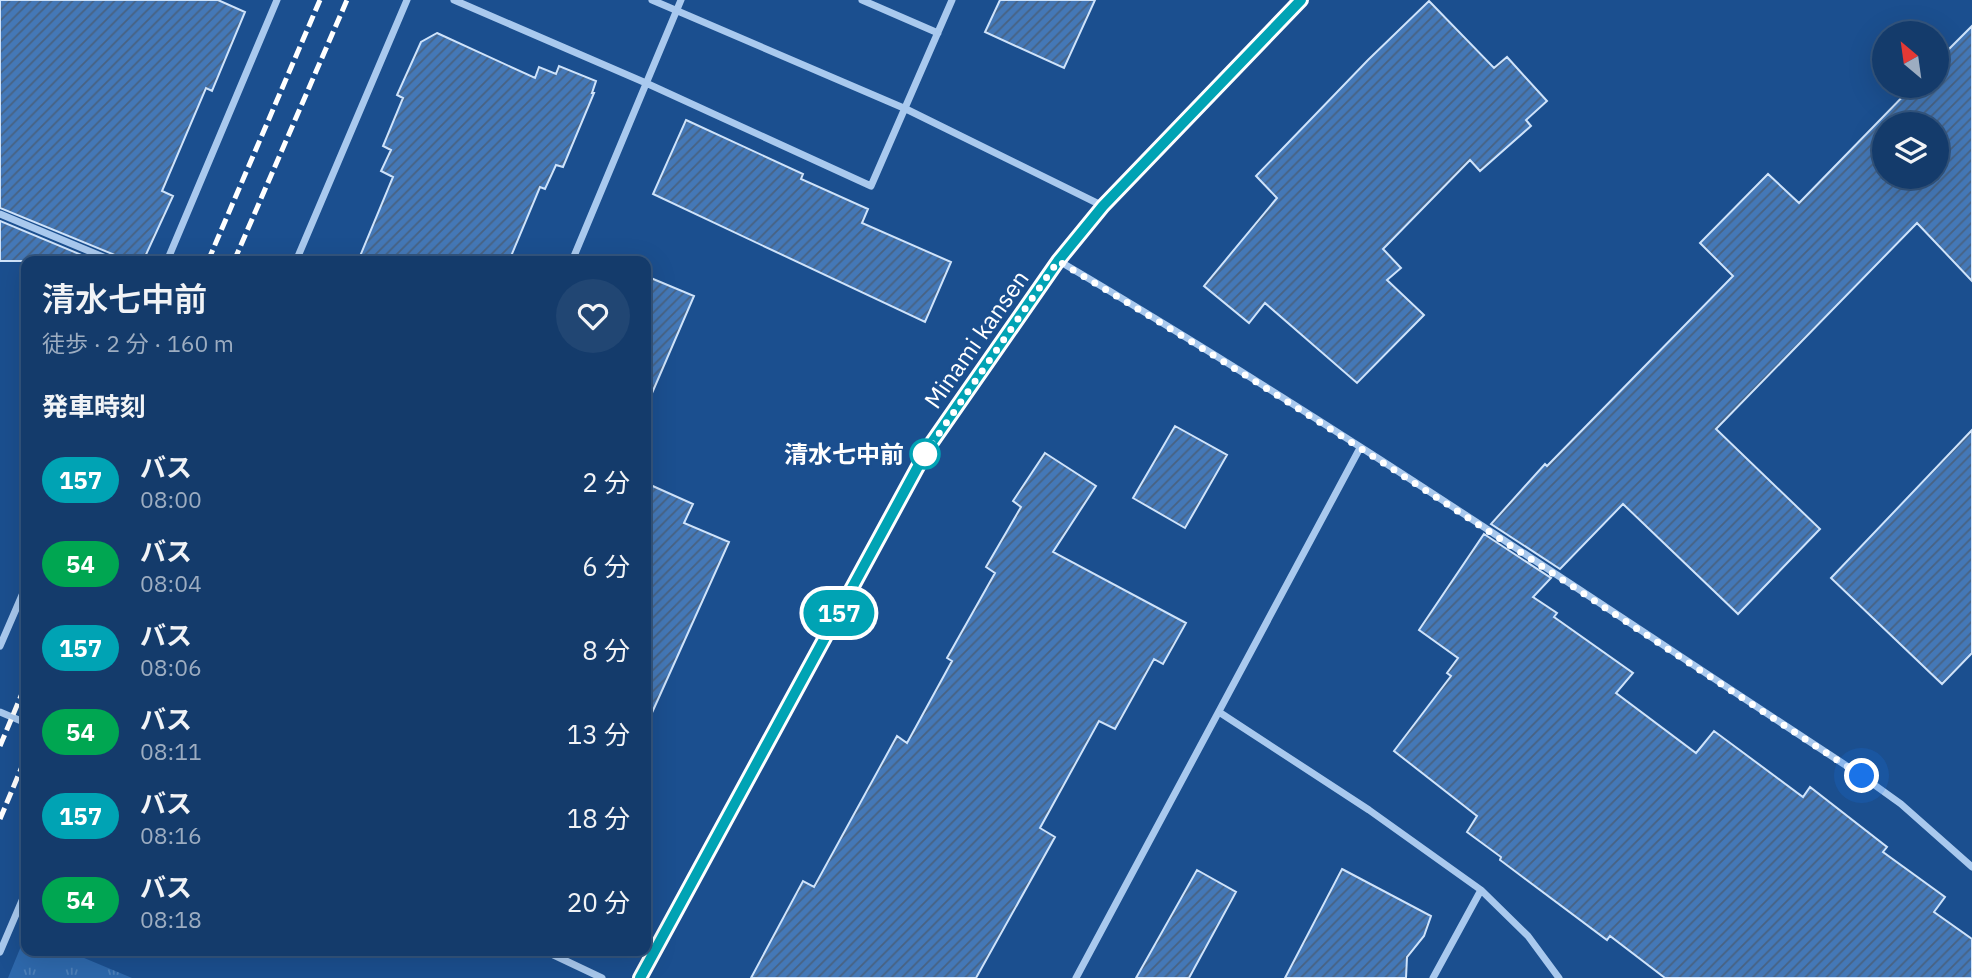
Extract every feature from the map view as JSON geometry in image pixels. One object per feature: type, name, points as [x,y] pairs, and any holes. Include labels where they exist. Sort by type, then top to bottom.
[{"type":"main road","name":"Minami kansen","points":[[640,978],[928,448],[1058,261],[1103,206],[1301,0]]},
{"type":"street","points":[[169,256],[277,0]]},
{"type":"street","points":[[298,256],[407,0]]},
{"type":"street","points":[[454,0],[646,83],[872,186],[952,0]]},
{"type":"street","points":[[652,0],[906,108],[1103,206]]},
{"type":"street","points":[[574,256],[681,0]]},
{"type":"street","points":[[862,0],[938,33]]},
{"type":"street","points":[[0,214],[101,256]]},
{"type":"street","points":[[1058,261],[1139,308],[1360,448],[1862,776],[1901,804],[1972,867]]},
{"type":"street","points":[[1076,978],[1360,448]]},
{"type":"street","points":[[0,646],[21,598]]},
{"type":"street","points":[[0,712],[21,721]]},
{"type":"street","points":[[1219,712],[1369,810],[1481,890],[1528,936],[1559,978]]},
{"type":"street","points":[[1433,978],[1481,890]]},
{"type":"street","points":[[0,952],[21,903]]},
{"type":"street","points":[[555,956],[602,978]]},
{"type":"green space","points":[[21,946],[21,956],[79,956],[132,978],[8,978]]},
{"type":"building","points":[[0,0],[218,0],[245,12],[212,91],[206,88],[162,191],[173,196],[145,256],[116,256],[0,208]]},
{"type":"building","points":[[1000,0],[1095,0],[1064,68],[985,32]]},
{"type":"building","points":[[1429,1],[1494,68],[1507,57],[1547,101],[1526,120],[1531,126],[1480,171],[1470,160],[1383,249],[1401,268],[1387,280],[1424,315],[1357,383],[1265,303],[1249,323],[1204,286],[1277,198],[1256,176]]},
{"type":"building","points":[[1972,26],[1972,281],[1917,223],[1716,429],[1820,529],[1738,614],[1623,504],[1560,569],[1491,524],[1545,464],[1547,466],[1733,276],[1700,243],[1768,174],[1799,203],[1872,128],[1872,189],[1949,189],[1949,112],[1888,112],[1901,98],[1950,98],[1950,48]]},
{"type":"building","points":[[437,33],[535,78],[539,67],[556,74],[559,66],[596,81],[594,93],[563,167],[556,165],[545,189],[540,187],[511,256],[360,256],[393,177],[381,171],[391,150],[383,146],[403,98],[397,95],[421,42]]},
{"type":"building","points":[[686,120],[803,174],[801,179],[868,209],[862,223],[951,262],[925,322],[653,194]]},
{"type":"building","points":[[0,221],[84,256],[21,256],[21,261],[0,261]]},
{"type":"building","points":[[651,278],[694,296],[651,395]]},
{"type":"building","points":[[1175,426],[1227,455],[1185,528],[1133,498]]},
{"type":"building","points":[[1972,430],[1972,653],[1942,684],[1831,578]]},
{"type":"building","points":[[1045,453],[1096,486],[1053,552],[1186,623],[1163,664],[1154,659],[1115,729],[1099,721],[1040,828],[1055,837],[976,978],[751,978],[803,881],[814,887],[897,736],[907,743],[952,661],[947,658],[995,573],[986,567],[1021,507],[1013,501]]},
{"type":"building","points":[[651,485],[693,504],[684,523],[729,542],[651,715]]},
{"type":"building","points":[[1484,534],[1551,578],[1533,597],[1557,613],[1554,617],[1633,673],[1616,693],[1696,753],[1714,731],[1803,797],[1810,787],[1887,847],[1883,852],[1945,897],[1934,912],[1972,939],[1972,978],[1665,978],[1610,936],[1607,940],[1467,832],[1477,816],[1394,751],[1451,676],[1447,673],[1458,658],[1419,630]]},
{"type":"building","points":[[1342,869],[1431,916],[1424,936],[1407,957],[1406,978],[1285,978]]},
{"type":"building","points":[[1197,870],[1236,892],[1189,978],[1136,978]]},
{"type":"railway","points":[[210,256],[320,0]]},
{"type":"railway","points":[[236,256],[347,0]]},
{"type":"railway","points":[[0,746],[21,696]]},
{"type":"railway","points":[[0,819],[21,769]]},
{"type":"bus line","name":"157","points":[[640,978],[928,448],[1058,261],[1103,206],[1301,0]]},
{"type":"place","name":"清水七中前","points":[[925,454]]},
{"type":"route","points":[[925,454],[1058,261],[1139,308],[1360,448],[1862,776]]}]
